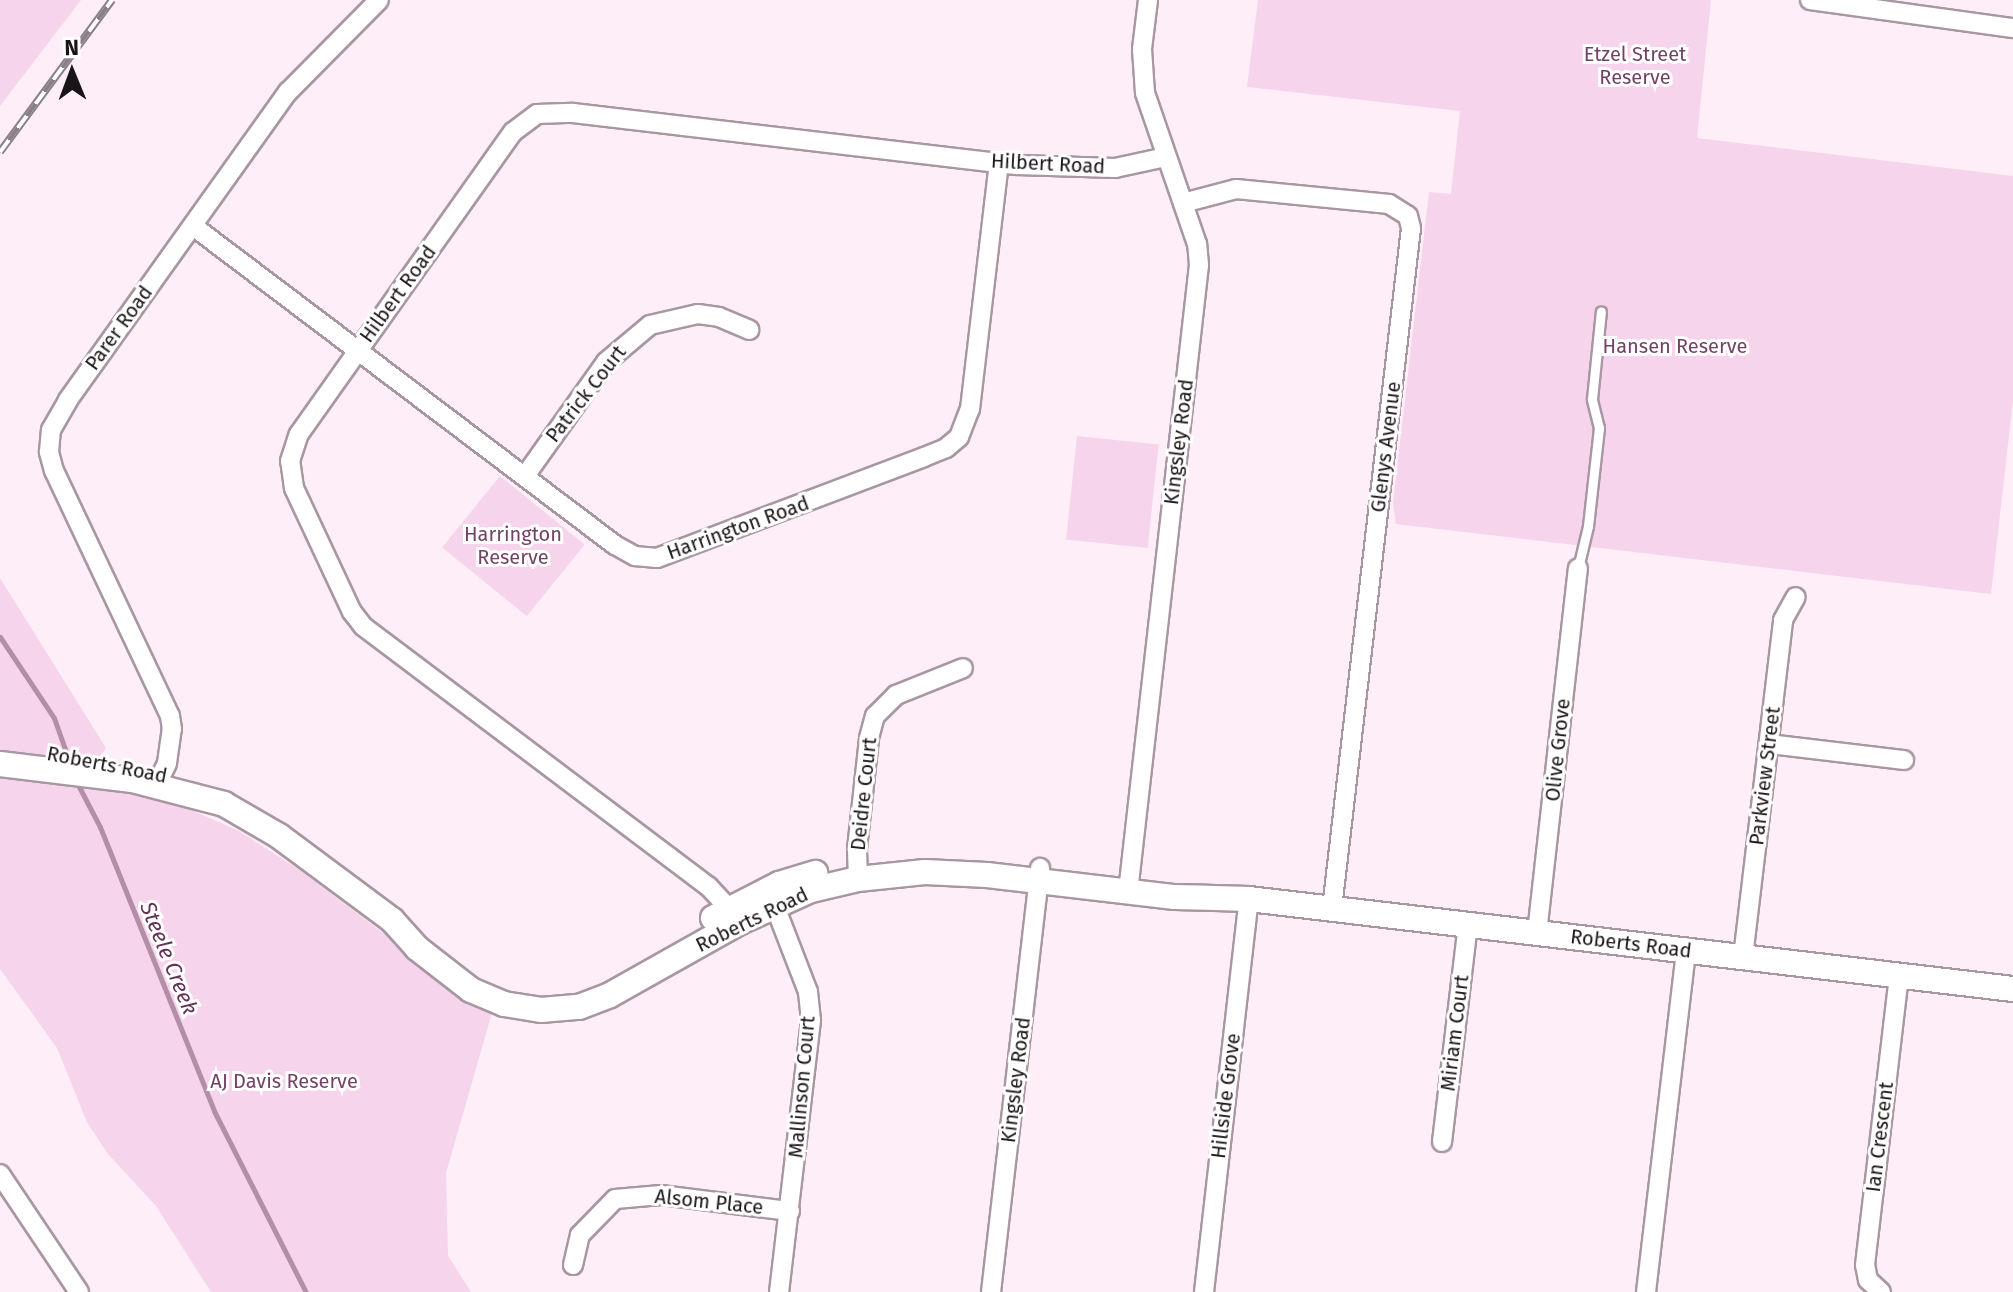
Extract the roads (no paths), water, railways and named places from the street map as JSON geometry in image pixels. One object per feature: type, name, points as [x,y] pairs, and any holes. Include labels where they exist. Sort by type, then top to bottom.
[{"type":"street","name":"Parer Road","points":[[158,777],[165,724],[163,701],[59,483],[48,445],[51,430],[68,400],[295,84],[379,0]]},
{"type":"street","name":"Kingsley Road","points":[[1128,885],[1199,265],[1197,244],[1143,81],[1142,49],[1148,0]]},
{"type":"street","points":[[1810,0],[2013,28]]},
{"type":"street","name":"Hilbert Road","points":[[735,915],[709,887],[369,631],[352,612],[294,488],[289,469],[291,452],[299,434],[513,132],[529,118],[545,111],[999,163],[1115,168],[1166,157]]},
{"type":"street","name":"Harrington Road","points":[[193,226],[625,552],[657,558],[946,448],[959,437],[968,417],[999,163]]},
{"type":"street","name":"Glenys Avenue","points":[[1183,203],[1236,189],[1373,202],[1400,209],[1411,228],[1332,909]]},
{"type":"street","name":"Patrick Court","points":[[525,476],[606,362],[650,325],[698,314],[719,317],[749,330]]},
{"type":"street","name":"Olive Grove","points":[[1537,933],[1578,568]]},
{"type":"street","name":"Parkview Street","points":[[1743,957],[1783,620],[1796,597]]},
{"type":"street","name":"Deidre Court","points":[[857,871],[869,738],[875,716],[896,695],[963,668]]},
{"type":"street","points":[[1769,744],[1904,760]]},
{"type":"street","name":"Roberts Road","points":[[0,748],[51,762],[177,779],[279,836],[392,920],[417,948],[471,990],[504,1004],[541,1010],[579,1007],[610,995],[735,915],[771,897],[811,890],[857,871],[1039,875],[2013,989]]},
{"type":"street","name":"Roberts Road","points":[[0,764],[51,762]]},
{"type":"street","name":"Kingsley Road","points":[[991,1292],[1039,875]]},
{"type":"street","name":"Mallinson Court","points":[[771,897],[808,992],[811,1020],[779,1292]]},
{"type":"street","name":"Hillside Grove","points":[[1204,1292],[1249,899]]},
{"type":"street","name":"Miriam Court","points":[[1442,1142],[1468,925]]},
{"type":"street","points":[[1646,1292],[1686,951]]},
{"type":"street","name":"Ian Crescent","points":[[1881,1292],[1868,1280],[1865,1265],[1899,976]]},
{"type":"street","points":[[0,1174],[79,1292]]},
{"type":"street","name":"Alsom Place","points":[[573,1265],[580,1235],[615,1199],[661,1195],[790,1211]]},
{"type":"lane","points":[[1578,568],[1588,526],[1599,428],[1592,399],[1601,311]]},
{"type":"waterway","name":"Steele Creek","points":[[0,637],[54,718],[71,766]]},
{"type":"waterway","name":"Steele Creek","points":[[75,779],[100,827],[214,1111],[306,1292]]},
{"type":"railway","points":[[0,152],[112,0]]},
{"type":"park label","name":"Etzel Street Reserve","points":[[1635,66]]},
{"type":"park label","name":"Hansen Reserve","points":[[1675,346]]},
{"type":"park label","name":"Harrington Reserve","points":[[513,546]]},
{"type":"park label","name":"AJ Davis Reserve","points":[[284,1081]]}]
